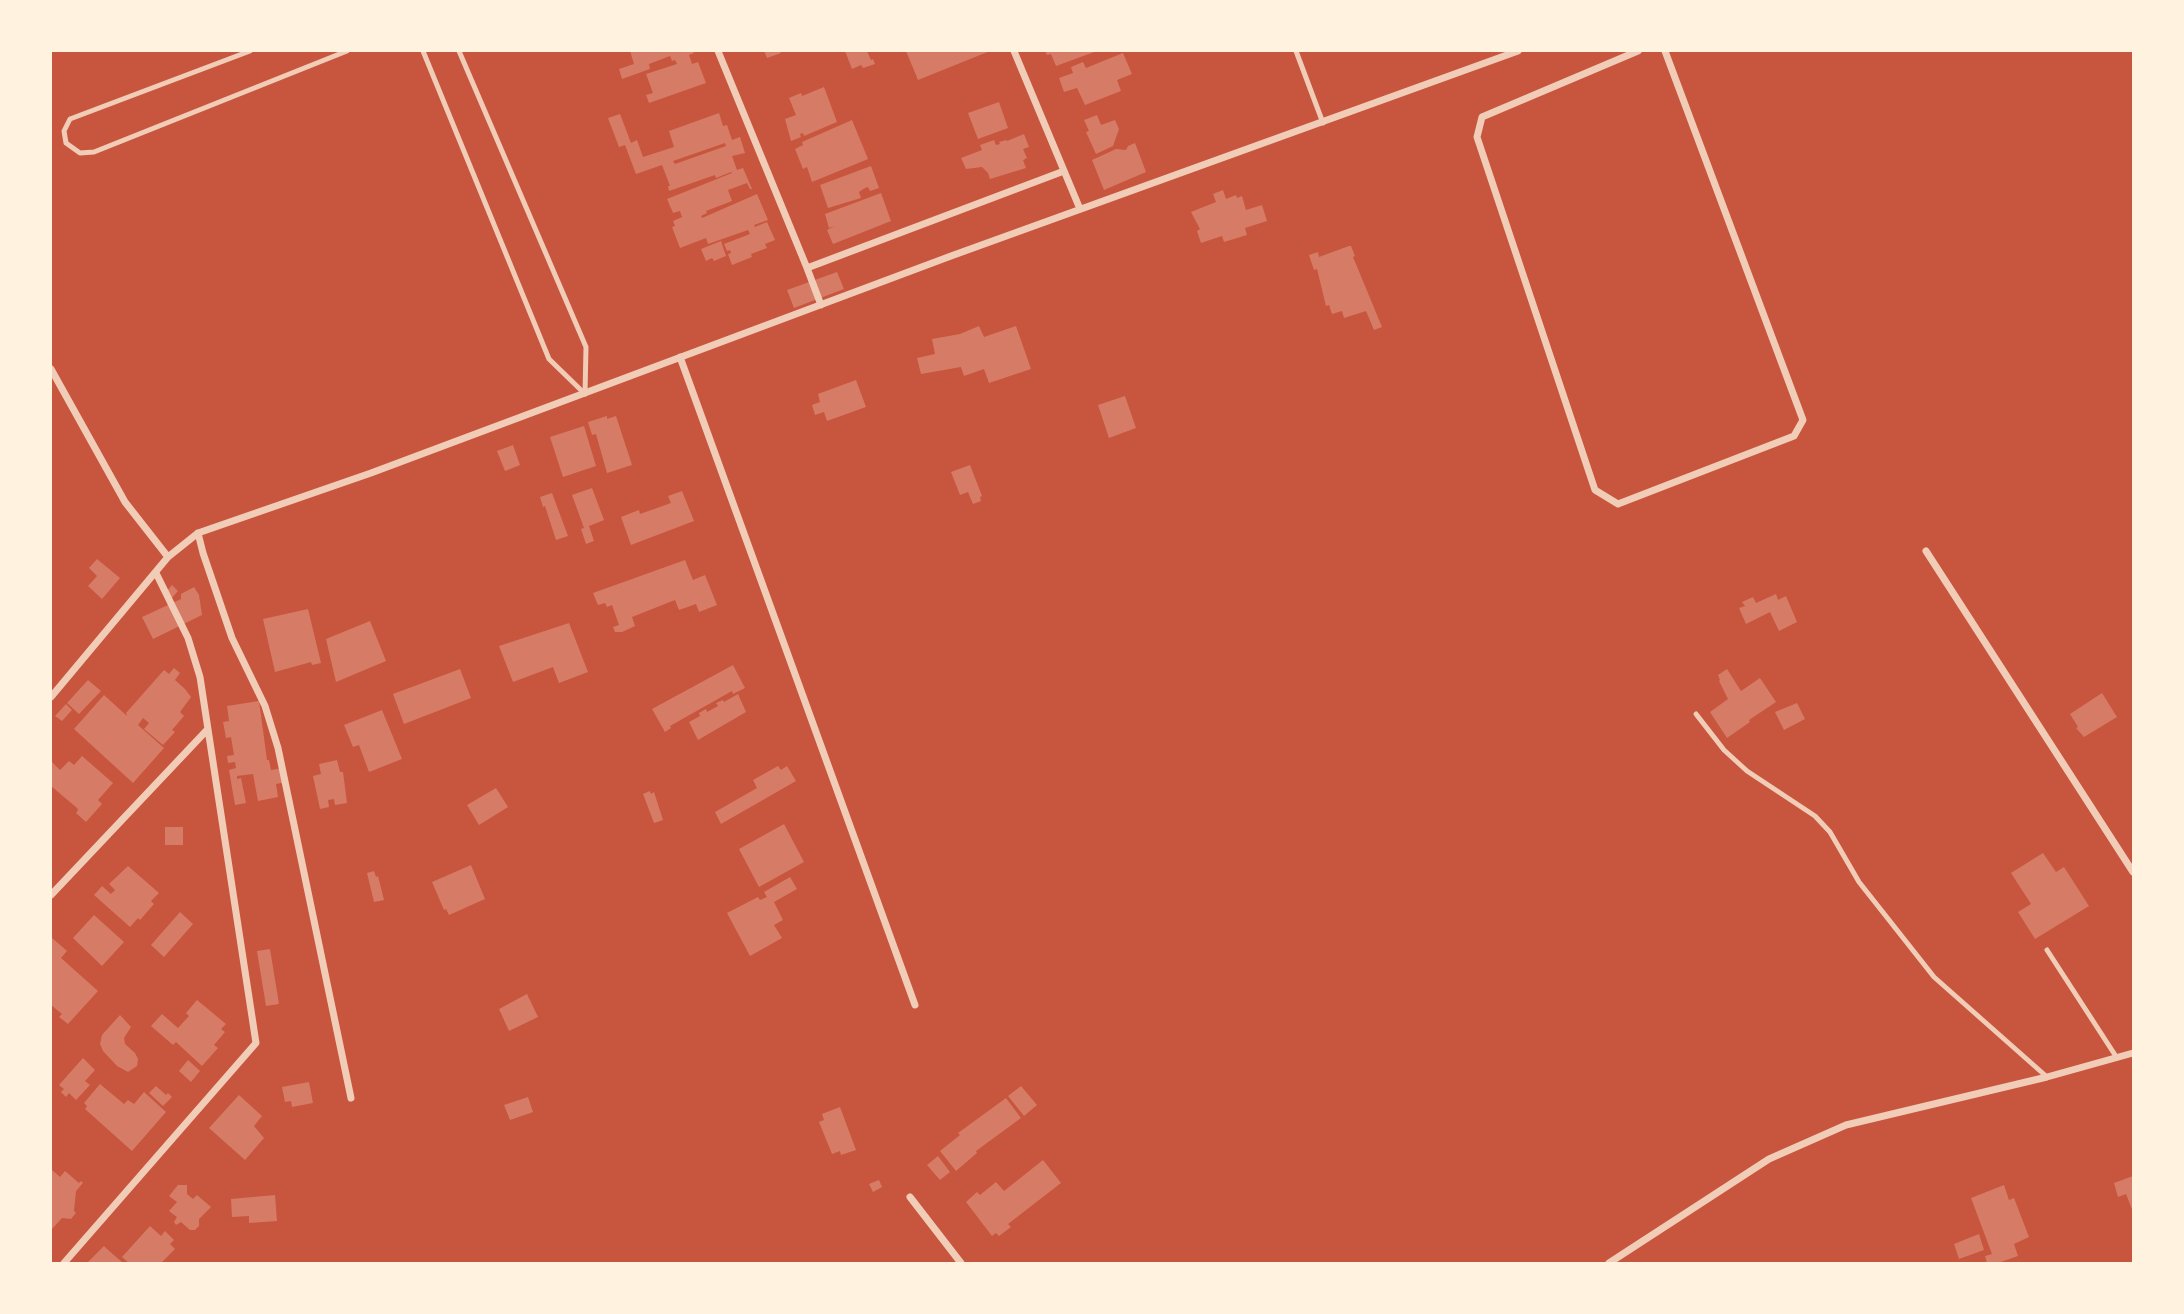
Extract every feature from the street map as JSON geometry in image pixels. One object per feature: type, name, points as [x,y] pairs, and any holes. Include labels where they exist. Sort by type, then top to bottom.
[{"type":"street","points":[[718,51],[821,305]]},
{"type":"street","points":[[1014,51],[1080,209]]},
{"type":"street","points":[[51,697],[168,557],[198,533],[585,394],[1080,209],[1518,51]]},
{"type":"street","points":[[1637,51],[1482,117],[1477,137],[1595,490],[1618,504],[1794,436],[1803,420],[1665,51]]},
{"type":"street","points":[[807,268],[1064,171]]},
{"type":"street","points":[[680,357],[915,1005]]},
{"type":"street","points":[[51,369],[125,502],[168,557]]},
{"type":"street","points":[[198,533],[232,638],[265,706],[278,748],[352,1098]]},
{"type":"street","points":[[1926,551],[2133,873]]},
{"type":"street","points":[[64,1263],[256,1043],[200,677],[195,656],[156,573]]},
{"type":"street","points":[[51,895],[207,730]]},
{"type":"street","points":[[1609,1263],[1769,1159],[1846,1125],[2133,1054]]},
{"type":"street","points":[[910,1197],[961,1263]]},
{"type":"lane","points":[[250,51],[70,119],[64,131],[66,143],[80,153],[94,152],[347,51]]},
{"type":"lane","points":[[423,51],[550,359],[585,394]]},
{"type":"lane","points":[[459,51],[586,347],[585,394]]},
{"type":"lane","points":[[1296,51],[1323,123]]},
{"type":"lane","points":[[1696,714],[1724,750],[1747,771],[1815,816],[1830,832],[1860,882],[1934,977],[2048,1077]]},
{"type":"lane","points":[[2047,950],[2117,1058]]},
{"type":"building","points":[[630,51],[693,51],[694,53],[689,55],[692,64],[698,62],[706,83],[649,103],[646,95],[653,93],[646,74],[677,64],[670,56],[649,64],[650,69],[622,79],[619,69],[634,64]]},
{"type":"building","points":[[764,51],[780,51],[781,53],[767,58]]},
{"type":"building","points":[[845,51],[867,51],[875,64],[852,69]]},
{"type":"building","points":[[906,51],[990,51],[918,80]]},
{"type":"building","points":[[1045,51],[1097,51],[1056,66],[1051,54],[1047,55]]},
{"type":"building","points":[[1123,53],[1132,74],[1117,80],[1121,91],[1085,105],[1077,88],[1064,92],[1059,78],[1073,73],[1071,67],[1083,62],[1086,68]]},
{"type":"building","points":[[824,87],[837,122],[804,136],[803,133],[800,134],[801,137],[791,141],[785,119],[796,115],[789,98]]},
{"type":"building","points":[[999,102],[1008,128],[978,139],[968,113]]},
{"type":"building","points":[[719,113],[732,140],[740,137],[745,153],[732,156],[737,170],[743,168],[752,189],[747,183],[728,190],[732,201],[706,211],[707,213],[701,216],[702,218],[757,194],[768,220],[754,225],[755,227],[767,222],[775,240],[765,244],[767,248],[732,265],[728,254],[731,253],[730,250],[727,251],[724,244],[750,234],[748,230],[708,244],[706,238],[680,248],[672,227],[675,226],[673,221],[682,217],[680,211],[673,213],[667,199],[732,173],[716,178],[715,175],[669,191],[670,186],[662,165],[636,174],[625,145],[619,147],[608,118],[620,114],[631,143],[637,140],[643,157],[674,147],[669,131]],"holes":[[[725,143],[726,146],[675,164],[673,161]]]},
{"type":"building","points":[[1097,115],[1101,125],[1115,120],[1119,129],[1113,146],[1096,154],[1086,132],[1089,131],[1084,120]]},
{"type":"building","points":[[852,120],[868,159],[812,182],[807,167],[803,169],[795,149],[803,145],[802,142]]},
{"type":"building","points":[[1024,134],[1029,147],[1023,149],[1027,158],[1023,160],[1026,168],[990,179],[982,167],[966,169],[961,158],[982,150],[980,145],[994,140],[996,145],[1000,144],[999,142]]},
{"type":"building","points":[[1135,143],[1146,172],[1104,190],[1092,160],[1116,149],[1126,150]]},
{"type":"building","points":[[871,166],[879,188],[870,191],[868,187],[865,188],[859,192],[861,198],[828,208],[820,185]]},
{"type":"building","points":[[1223,190],[1226,199],[1242,196],[1246,210],[1262,205],[1267,221],[1245,228],[1247,235],[1224,242],[1222,236],[1201,243],[1197,231],[1200,229],[1191,212],[1216,202],[1213,194]]},
{"type":"building","points":[[881,193],[891,221],[833,244],[827,230],[835,226],[829,228],[825,214]]},
{"type":"building","points":[[721,241],[726,256],[706,261],[701,249]]},
{"type":"building","points":[[1349,246],[1382,327],[1374,330],[1366,311],[1344,318],[1342,311],[1332,314],[1329,305],[1326,306],[1317,269],[1314,270],[1309,255],[1318,252],[1319,257]]},
{"type":"building","points":[[837,272],[844,289],[794,308],[787,290]]},
{"type":"building","points":[[979,326],[984,337],[1016,326],[1031,369],[989,383],[984,369],[964,376],[961,367],[921,374],[917,358],[935,354],[932,339],[960,334]]},
{"type":"building","points":[[856,380],[866,407],[827,421],[824,412],[815,415],[812,405],[820,402],[818,394]]},
{"type":"building","points":[[1125,396],[1136,428],[1109,438],[1098,405]]},
{"type":"building","points":[[607,416],[607,419],[616,416],[632,465],[607,473],[596,434],[592,435],[588,422]]},
{"type":"building","points":[[584,426],[596,466],[563,477],[550,437]]},
{"type":"building","points":[[513,445],[520,465],[505,471],[497,451]]},
{"type":"building","points":[[970,465],[982,496],[981,501],[973,504],[968,492],[960,495],[951,472]]},
{"type":"building","points":[[592,488],[604,520],[589,526],[594,541],[586,544],[581,529],[584,528],[572,495]]},
{"type":"building","points":[[682,491],[694,521],[631,545],[621,517],[639,510],[640,514],[671,503],[668,496]]},
{"type":"building","points":[[552,493],[568,536],[556,540],[540,497]]},
{"type":"building","points":[[97,559],[120,578],[102,599],[88,586],[97,576],[89,568]]},
{"type":"building","points":[[685,560],[693,580],[705,575],[717,605],[699,612],[696,604],[679,610],[675,600],[632,617],[635,626],[615,632],[613,627],[619,625],[612,605],[598,605],[593,593]]},
{"type":"building","points":[[172,585],[178,591],[171,599],[166,592]]},
{"type":"building","points":[[194,587],[199,595],[202,615],[153,639],[142,617],[181,599],[181,594]]},
{"type":"building","points":[[1776,594],[1778,600],[1786,596],[1797,622],[1779,631],[1770,612],[1746,624],[1739,608],[1745,606],[1742,602],[1753,597],[1756,603]]},
{"type":"building","points":[[308,609],[321,663],[312,665],[311,662],[275,672],[263,619]]},
{"type":"building","points":[[370,621],[386,661],[336,682],[326,639]]},
{"type":"building","points":[[569,623],[588,672],[559,683],[553,667],[513,682],[499,646]]},
{"type":"building","points":[[733,665],[745,688],[733,694],[732,691],[670,726],[665,732],[652,709]]},
{"type":"building","points":[[174,668],[180,673],[175,680],[191,697],[180,712],[184,716],[172,730],[175,732],[163,745],[144,729],[149,723],[143,718],[138,725],[164,748],[133,783],[74,729],[104,695],[127,716],[126,713],[164,670],[169,674]]},
{"type":"building","points":[[460,669],[471,698],[404,724],[393,694]]},
{"type":"building","points":[[1727,669],[1741,691],[1760,678],[1776,702],[1727,738],[1710,712],[1728,699],[1718,675]]},
{"type":"building","points":[[88,680],[101,691],[79,714],[67,703]]},
{"type":"building","points":[[2102,693],[2117,717],[2084,737],[2076,728],[2078,727],[2070,714]]},
{"type":"building","points":[[738,694],[746,712],[698,740],[689,722],[706,709],[707,712],[718,706],[716,703],[723,700],[724,702]]},
{"type":"building","points":[[259,701],[267,760],[271,770],[284,768],[287,782],[276,784],[278,797],[258,801],[253,774],[237,776],[237,779],[241,778],[246,803],[235,805],[229,770],[236,768],[235,762],[228,763],[227,756],[234,755],[231,737],[226,738],[223,722],[229,721],[227,706]]},
{"type":"building","points":[[1797,703],[1805,719],[1784,730],[1775,712]]},
{"type":"building","points":[[66,704],[72,710],[62,721],[55,716]]},
{"type":"building","points":[[382,710],[402,759],[369,772],[359,745],[353,747],[344,725]]},
{"type":"building","points":[[82,756],[113,783],[98,800],[102,804],[86,822],[76,813],[77,808],[51,786],[51,761],[60,770],[69,761],[74,765]]},
{"type":"building","points":[[337,760],[340,772],[343,772],[347,803],[335,805],[334,799],[328,800],[329,807],[320,809],[313,776],[321,774],[319,764]]},
{"type":"building","points":[[778,766],[781,770],[787,766],[796,781],[721,824],[715,812],[757,788],[753,780]]},
{"type":"building","points":[[496,788],[508,807],[479,825],[467,805]]},
{"type":"building","points":[[650,791],[651,794],[654,792],[663,820],[654,823],[643,794]]},
{"type":"building","points":[[784,824],[804,862],[759,887],[739,849]]},
{"type":"building","points":[[165,827],[183,827],[183,845],[165,845]]},
{"type":"building","points":[[2043,853],[2056,872],[2064,867],[2089,906],[2035,939],[2018,912],[2031,904],[2011,873]]},
{"type":"building","points":[[471,865],[485,899],[449,915],[446,909],[444,910],[432,882]]},
{"type":"building","points":[[128,866],[159,893],[151,901],[154,904],[130,927],[94,895],[102,886],[111,894],[115,890],[109,884]]},
{"type":"building","points":[[374,871],[376,877],[378,876],[384,900],[374,902],[367,873]]},
{"type":"building","points":[[790,877],[797,889],[774,902],[783,920],[774,925],[782,938],[750,956],[727,913],[758,897],[760,900],[767,897],[764,892]]},
{"type":"building","points":[[180,912],[193,924],[164,957],[151,945]]},
{"type":"building","points":[[94,915],[124,942],[102,966],[73,938]]},
{"type":"building","points":[[51,937],[67,951],[61,958],[98,991],[68,1024],[59,1017],[62,1014],[51,1005]]},
{"type":"building","points":[[270,949],[279,1004],[266,1006],[257,951]]},
{"type":"building","points":[[527,994],[538,1017],[509,1031],[499,1009]]},
{"type":"building","points":[[197,1000],[226,1024],[221,1029],[225,1032],[214,1045],[218,1048],[202,1066],[176,1042],[173,1045],[151,1026],[162,1014],[178,1028],[189,1016],[186,1013]]},
{"type":"building","points":[[120,1015],[131,1027],[124,1038],[125,1044],[138,1059],[137,1066],[128,1072],[117,1066],[100,1044],[102,1035]]},
{"type":"building","points":[[83,1058],[95,1070],[85,1081],[90,1085],[76,1100],[69,1093],[66,1097],[61,1092],[64,1089],[59,1085]]},
{"type":"building","points":[[188,1060],[200,1071],[191,1082],[179,1071]]},
{"type":"building","points":[[309,1082],[313,1103],[292,1107],[291,1101],[285,1102],[282,1087]]},
{"type":"building","points":[[100,1084],[124,1104],[128,1100],[134,1104],[144,1092],[166,1112],[132,1151],[85,1109],[87,1106],[84,1103]]},
{"type":"building","points":[[156,1086],[172,1097],[163,1106],[149,1093]]},
{"type":"building","points":[[1021,1086],[1037,1105],[1024,1116],[1008,1096]]},
{"type":"building","points":[[239,1095],[262,1116],[254,1126],[264,1138],[245,1160],[209,1128]]},
{"type":"building","points":[[528,1097],[533,1112],[510,1120],[504,1105]]},
{"type":"building","points":[[1006,1098],[1021,1118],[976,1151],[977,1153],[956,1171],[940,1151],[960,1135],[958,1133]]},
{"type":"building","points":[[840,1107],[856,1150],[841,1155],[840,1151],[832,1154],[819,1122],[824,1120],[822,1114]]},
{"type":"building","points":[[938,1156],[950,1172],[940,1180],[927,1165]]},
{"type":"building","points":[[1043,1160],[1061,1183],[1008,1224],[1011,1227],[999,1236],[996,1233],[992,1236],[966,1202],[977,1192],[980,1195],[996,1182],[1004,1191]]},
{"type":"building","points":[[51,1169],[60,1177],[65,1171],[79,1183],[83,1183],[76,1191],[76,1213],[71,1219],[62,1218],[52,1229],[51,1227]]},
{"type":"building","points":[[2133,1176],[2133,1212],[2126,1194],[2118,1197],[2114,1183]]},
{"type":"building","points":[[879,1180],[882,1187],[873,1192],[869,1184]]},
{"type":"building","points":[[178,1185],[187,1185],[187,1194],[193,1199],[197,1195],[211,1207],[199,1219],[199,1226],[195,1230],[190,1230],[181,1222],[176,1225],[174,1222],[177,1217],[169,1211],[177,1202],[169,1196]]},
{"type":"building","points":[[2004,1185],[2009,1200],[2014,1198],[2029,1237],[2014,1244],[2018,1256],[1998,1263],[1987,1263],[1985,1256],[1992,1254],[1971,1198]]},
{"type":"building","points":[[275,1195],[277,1221],[249,1223],[249,1216],[232,1217],[231,1199]]},
{"type":"building","points":[[150,1226],[161,1236],[165,1231],[174,1240],[170,1244],[175,1249],[161,1263],[129,1263],[122,1257]]},
{"type":"building","points":[[1979,1234],[1984,1250],[1959,1259],[1954,1244]]},
{"type":"building","points":[[104,1246],[107,1249],[123,1263],[87,1263]]}]
